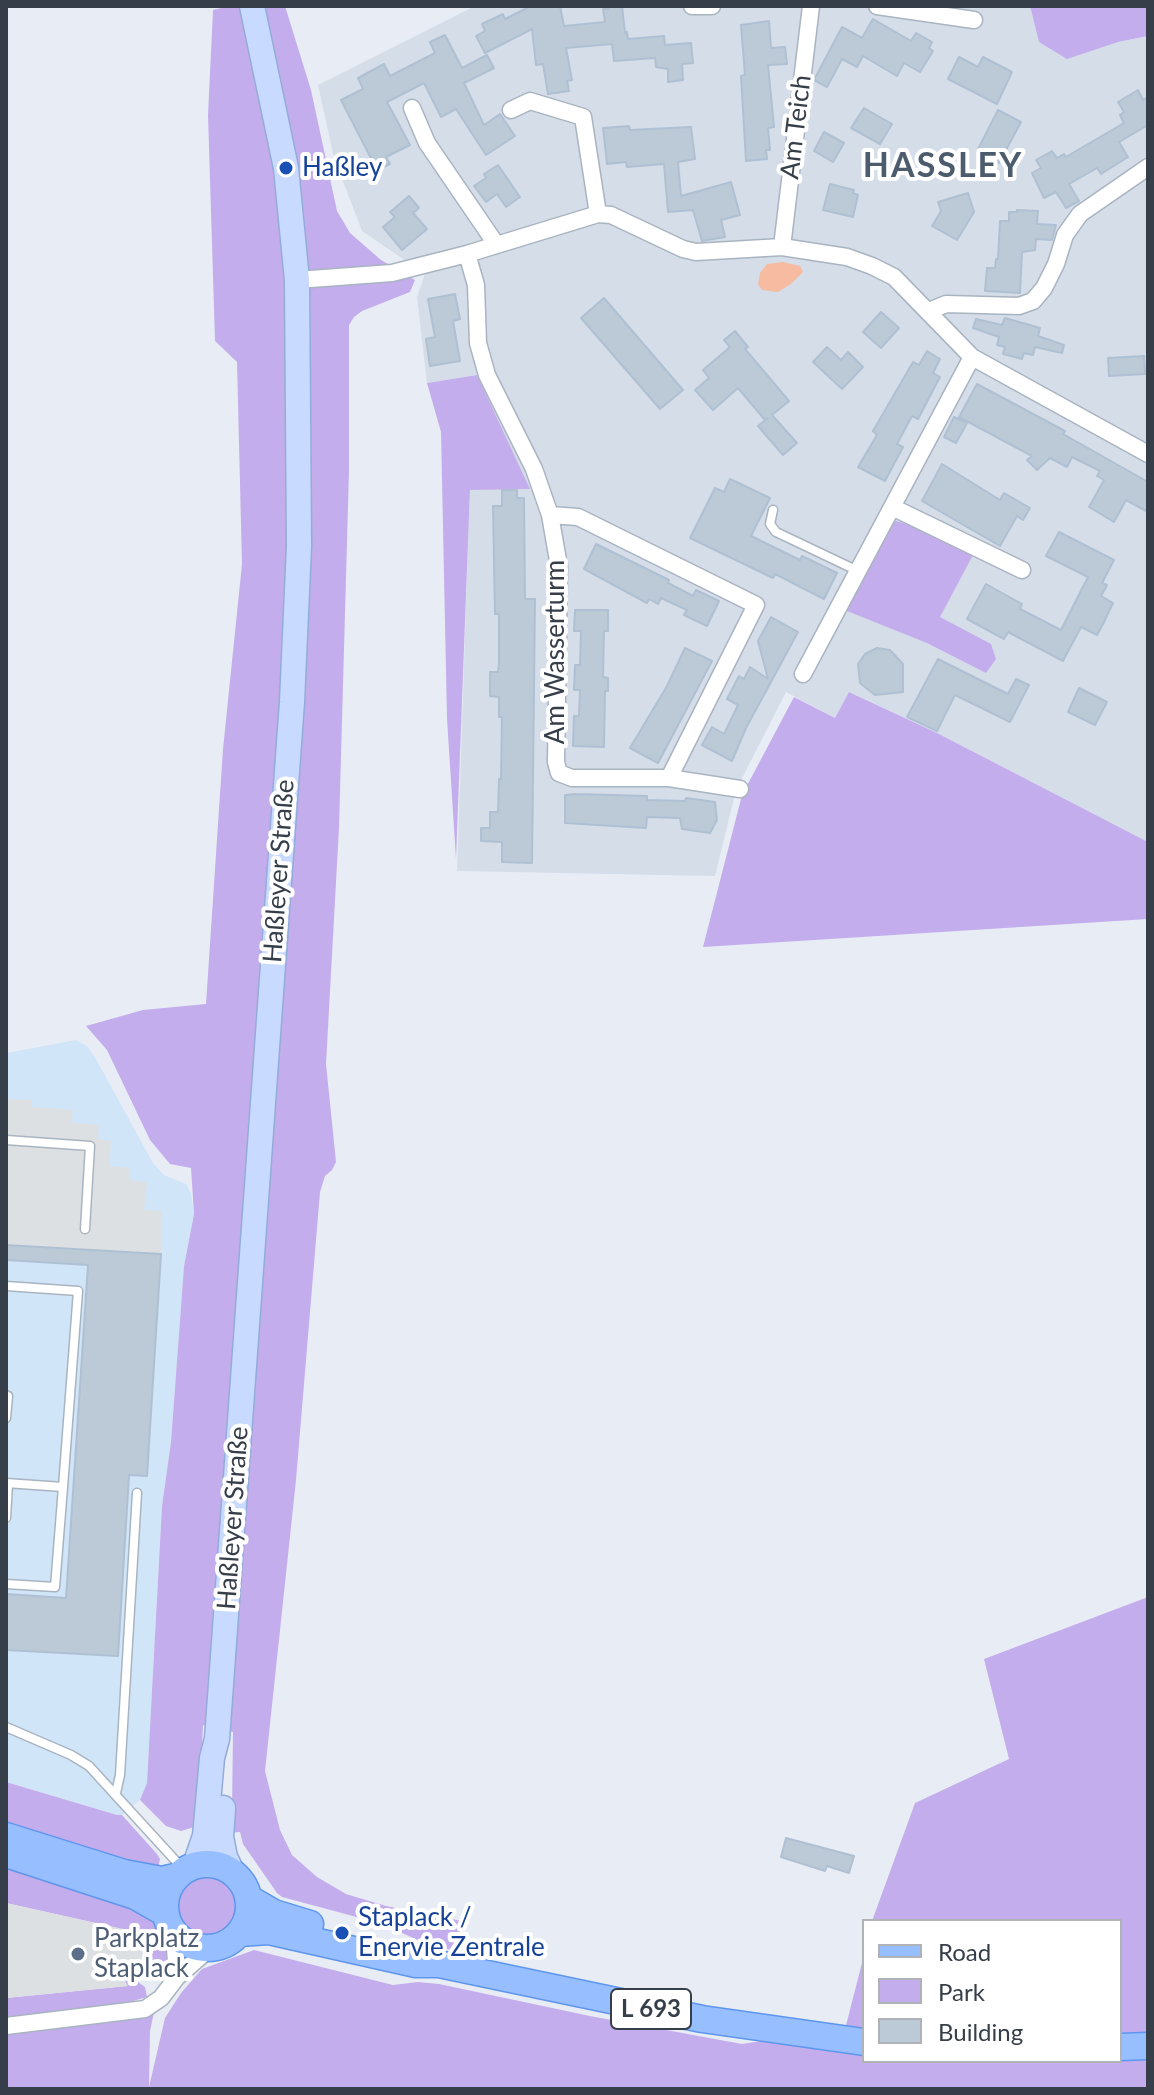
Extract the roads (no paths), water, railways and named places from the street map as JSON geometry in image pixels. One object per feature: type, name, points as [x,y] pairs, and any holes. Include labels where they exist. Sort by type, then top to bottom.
[{"type":"main road","name":"Haßleyer Straße","points":[[185,1871],[205,1836],[212,1758],[217,1739],[292,702],[300,488],[297,280],[286,168],[252,6]]},
{"type":"main road","name":"Haßleyer Straße","points":[[217,1739],[222,1761],[221,1837],[232,1872]]},
{"type":"main road","points":[[6,1836],[124,1873],[162,1880],[214,1864],[232,1872],[242,1883],[248,1898],[248,1916],[239,1933],[226,1944],[210,1948],[190,1945],[169,1923],[135,1896],[6,1854]]},
{"type":"main road","points":[[169,1923],[164,1900],[185,1871]]},
{"type":"main road","name":"L 693","points":[[248,1898],[274,1913],[418,1953],[439,1964]]},
{"type":"main road","name":"L 693","points":[[239,1933],[269,1931],[416,1964],[439,1964],[702,2019],[862,2042]]},
{"type":"main road","points":[[1122,2047],[1148,2046]]},
{"type":"street","points":[[692,6],[712,6]]},
{"type":"street","name":"Am Teich","points":[[782,247],[811,6]]},
{"type":"street","points":[[877,6],[974,20]]},
{"type":"street","points":[[511,110],[530,101],[583,117],[598,214]]},
{"type":"street","points":[[412,108],[427,143],[496,244]]},
{"type":"street","points":[[929,311],[946,304],[1019,306],[1033,301],[1044,288],[1065,235],[1080,214],[1148,167]]},
{"type":"street","points":[[297,280],[392,273],[598,214],[611,215],[683,249],[696,252],[782,247],[847,257],[894,277],[972,357],[1148,454]]},
{"type":"street","name":"Am Wasserturm","points":[[467,254],[476,285],[478,343],[487,375],[534,469],[550,515],[559,566],[556,762],[559,773],[572,778],[669,778],[740,789]]},
{"type":"street","points":[[803,674],[972,357]]},
{"type":"street","points":[[892,507],[1022,570]]},
{"type":"street","points":[[550,515],[578,517],[756,605],[669,778]]},
{"type":"street","points":[[169,1923],[177,1977]]},
{"type":"street","points":[[6,2026],[145,2009],[161,1998],[177,1977],[210,1948]]},
{"type":"lane","points":[[773,510],[770,524],[776,532],[856,570]]},
{"type":"lane","points":[[6,1140],[90,1146],[85,1229]]},
{"type":"lane","points":[[6,1286],[78,1291],[55,1587],[6,1584]]},
{"type":"lane","points":[[6,1395],[6,1418]]},
{"type":"lane","points":[[6,1518],[7,1484],[63,1487]]},
{"type":"lane","points":[[116,1793],[120,1775],[137,1493]]},
{"type":"lane","points":[[6,1727],[80,1760],[116,1793],[185,1871]]},
{"type":"place","name":"Haßley","points":[[286,168]]},
{"type":"place","name":"Staplack / Enervie Zentrale","points":[[342,1933]]},
{"type":"place","name":"Parkplatz Staplack","points":[[78,1954]]},
{"type":"district","name":"HASSLEY","points":[[943,166]]}]
